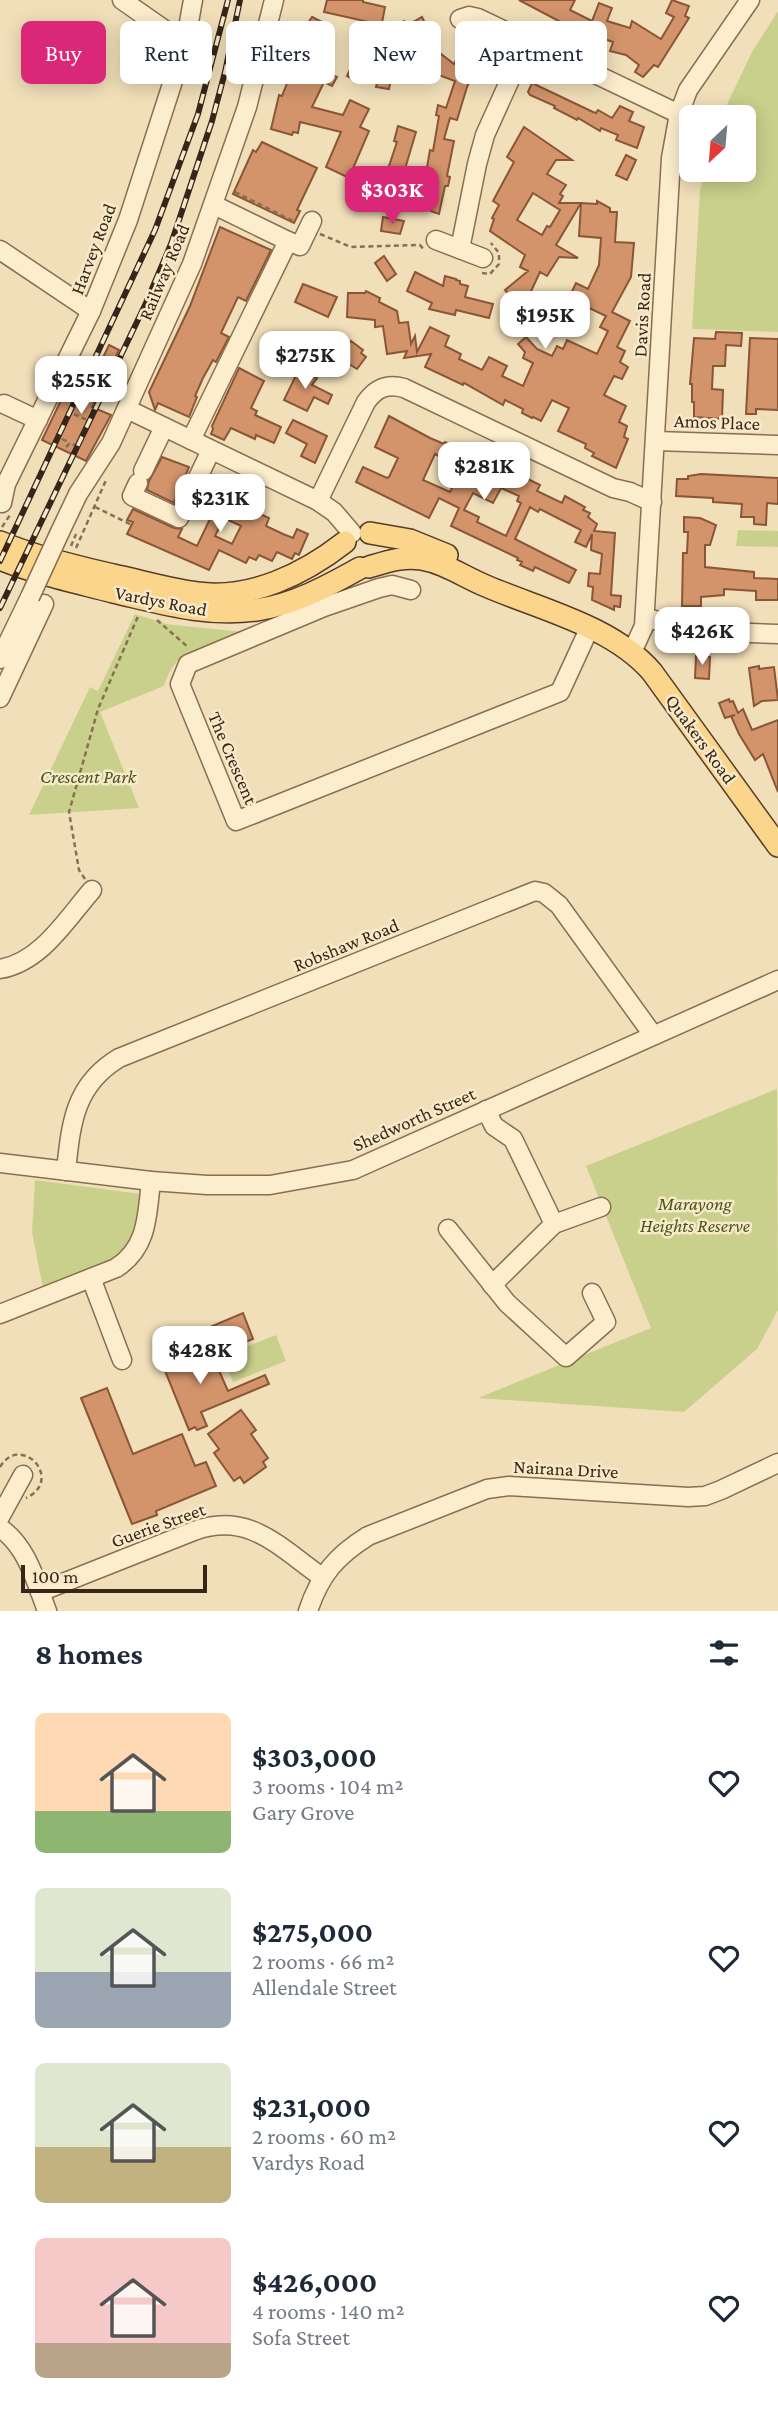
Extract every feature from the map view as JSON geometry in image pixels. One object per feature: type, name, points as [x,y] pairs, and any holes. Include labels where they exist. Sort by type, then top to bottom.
[{"type":"main road","name":"Vardys Road","points":[[0,542],[64,563],[200,593],[237,592],[272,584],[307,569],[356,536]]},
{"type":"main road","points":[[356,536],[378,542],[380,548],[377,559],[364,567],[354,567],[345,559],[343,548],[356,536]]},
{"type":"main road","name":"Quakers Road","points":[[356,536],[394,536],[432,548],[492,576],[538,605]]},
{"type":"main road","name":"Quakers Road","points":[[364,567],[393,560],[419,558],[448,567],[487,586],[538,605],[632,652],[652,672],[778,846]]},
{"type":"main road","name":"Vardys Road","points":[[0,559],[37,573],[184,609],[221,613],[258,610],[290,602],[364,567]]},
{"type":"street","points":[[121,0],[152,21]]},
{"type":"street","name":"Harvey Road","points":[[189,21],[193,0]]},
{"type":"street","name":"Railway Road","points":[[0,659],[37,600],[69,533],[78,494],[105,453],[179,295],[214,205],[258,71],[274,0]]},
{"type":"street","name":"Davis Road","points":[[682,105],[688,90],[750,0]]},
{"type":"street","points":[[460,19],[469,16],[484,21]]},
{"type":"street","points":[[607,80],[679,114]]},
{"type":"street","name":"Harvey Road","points":[[1,502],[6,484],[91,312],[128,220],[172,84]]},
{"type":"street","points":[[460,249],[485,135],[508,84]]},
{"type":"street","name":"Davis Road","points":[[632,652],[642,634],[645,617],[671,158],[679,114]]},
{"type":"street","points":[[214,205],[300,246],[310,224]]},
{"type":"street","points":[[191,440],[288,240]]},
{"type":"street","points":[[428,242],[460,249],[483,258]]},
{"type":"street","points":[[0,250],[91,312]]},
{"type":"street","points":[[318,501],[366,402],[372,393],[393,385],[613,488],[652,502]]},
{"type":"street","points":[[4,404],[38,420]]},
{"type":"street","points":[[127,409],[318,501],[334,512],[356,536]]},
{"type":"street","points":[[164,427],[132,496],[179,518],[211,450]]},
{"type":"street","name":"Amos Place","points":[[656,441],[778,445]]},
{"type":"street","name":"The Crescent","points":[[411,590],[392,585],[379,588],[324,607],[188,664],[180,684],[236,821],[559,691],[589,629]]},
{"type":"street","points":[[0,698],[37,600]]},
{"type":"street","points":[[645,617],[691,630],[778,634]]},
{"type":"street","points":[[0,969],[29,959],[92,890]]},
{"type":"street","name":"Robshaw Road","points":[[66,1171],[77,1105],[97,1075],[113,1061],[535,891],[544,893],[559,905],[653,1035]]},
{"type":"street","name":"Shedworth Street","points":[[0,1163],[207,1185],[270,1185],[353,1170],[778,980]]},
{"type":"street","points":[[486,1110],[494,1126],[513,1139],[554,1224]]},
{"type":"street","points":[[0,1314],[116,1268],[135,1252],[146,1227],[151,1181]]},
{"type":"street","points":[[492,1285],[554,1224],[601,1207]]},
{"type":"street","points":[[448,1229],[507,1303],[566,1357],[606,1322],[592,1293]]},
{"type":"street","points":[[91,1278],[122,1360]]},
{"type":"street","name":"Nairana Drive","points":[[308,1611],[322,1577],[340,1556],[368,1536],[487,1489],[509,1486],[705,1496],[778,1463]]},
{"type":"street","points":[[0,1517],[23,1475]]},
{"type":"street","name":"Guerie Street","points":[[40,1592],[209,1525],[230,1524],[260,1533],[322,1577]]},
{"type":"street","points":[[0,1528],[15,1540],[22,1550],[47,1611]]},
{"type":"path","points":[[235,192],[310,224],[351,247],[428,242]]},
{"type":"path","points":[[74,414],[87,420]]},
{"type":"path","points":[[62,439],[75,445]]},
{"type":"path","points":[[66,447],[70,443]]},
{"type":"path","points":[[95,507],[132,525]]},
{"type":"path","points":[[68,552],[69,533]]},
{"type":"path","points":[[130,612],[146,616]]},
{"type":"path","points":[[92,890],[79,870],[69,812],[98,709],[139,614]]},
{"type":"path","points":[[150,618],[157,620],[202,659]]},
{"type":"path","points":[[0,1467],[6,1459],[20,1455]]},
{"type":"green space","points":[[778,11],[778,332],[692,329],[702,182],[756,182],[756,105],[727,105],[752,52]]},
{"type":"green space","points":[[738,530],[778,531],[778,547],[736,546]]},
{"type":"green space","name":"Crescent Park","points":[[135,614],[166,624],[243,632],[185,654],[172,668],[164,686],[100,712],[139,808],[29,815],[90,687],[98,691]]},
{"type":"green space","name":"Marayong Heights Reserve","points":[[777,1089],[778,1310],[757,1349],[684,1412],[478,1398],[651,1328],[586,1166]]},
{"type":"green space","points":[[35,1180],[141,1194],[141,1225],[121,1258],[43,1288],[32,1232]]},
{"type":"green space","points":[[276,1335],[286,1361],[233,1382],[223,1356]]},
{"type":"building","points":[[327,0],[363,0],[385,7],[382,21],[364,21],[324,12]]},
{"type":"building","points":[[519,0],[575,0],[570,10],[592,21],[559,21]]},
{"type":"building","points":[[672,0],[689,6],[685,16],[689,18],[658,67],[654,65],[643,77],[635,72],[639,65],[626,55],[610,51],[613,42],[607,40],[607,21],[630,28],[632,21],[661,39],[674,17],[666,13]]},
{"type":"building","points":[[599,3],[612,8],[607,21],[592,21]]},
{"type":"building","points":[[441,54],[454,64],[455,62],[455,81],[441,76]]},
{"type":"building","points":[[455,81],[455,84],[468,84],[457,120],[450,118],[444,139],[454,141],[447,176],[450,177],[448,186],[445,186],[439,214],[420,207],[430,150],[433,151],[439,116],[436,115],[438,105],[446,108]]},
{"type":"building","points":[[287,84],[323,84],[312,107],[343,115],[350,100],[369,109],[360,127],[369,131],[349,178],[326,167],[341,132],[300,122],[298,133],[293,132],[292,135],[271,129],[279,95],[282,96]]},
{"type":"building","points":[[377,84],[390,84],[389,89],[376,87]]},
{"type":"building","points":[[534,84],[593,112],[598,110],[612,118],[620,106],[633,112],[629,121],[644,127],[637,148],[616,140],[618,135],[601,128],[600,131],[528,92]]},
{"type":"building","points":[[398,126],[416,132],[396,199],[393,198],[391,207],[374,202],[397,142],[394,141]]},
{"type":"building","points":[[524,127],[572,160],[556,160],[547,174],[566,185],[560,194],[563,196],[559,203],[581,203],[556,245],[578,258],[559,257],[547,276],[540,272],[527,300],[510,315],[501,304],[511,297],[505,290],[528,271],[520,267],[525,255],[490,231],[494,219],[492,218],[499,205],[493,201],[514,162],[507,157]],"holes":[[[533,193],[560,210],[542,235],[517,220]]]},
{"type":"building","points":[[262,142],[317,168],[297,210],[300,211],[294,223],[233,194],[253,150],[256,152]]},
{"type":"building","points":[[626,155],[636,160],[627,180],[616,175]]},
{"type":"building","points":[[597,201],[610,208],[610,212],[617,212],[615,242],[634,243],[631,277],[612,312],[630,321],[617,347],[625,351],[620,362],[628,367],[622,379],[614,376],[604,395],[626,406],[619,422],[627,426],[624,437],[628,439],[616,468],[592,456],[594,453],[585,448],[586,444],[558,431],[569,408],[552,400],[541,421],[532,418],[522,413],[523,409],[505,400],[503,405],[464,383],[463,385],[425,367],[431,354],[404,358],[407,351],[387,354],[383,326],[375,327],[375,320],[347,317],[348,293],[366,291],[380,298],[379,302],[397,311],[399,323],[408,322],[411,344],[415,336],[417,352],[430,327],[449,336],[445,346],[461,354],[459,359],[482,370],[489,357],[507,366],[502,376],[523,386],[533,363],[523,358],[525,352],[518,344],[526,337],[537,349],[552,356],[557,346],[563,349],[567,340],[597,354],[608,331],[600,327],[606,316],[585,306],[578,322],[561,314],[576,283],[588,289],[599,265],[601,238],[579,236],[581,203],[597,204]]},
{"type":"building","points":[[383,217],[404,221],[400,234],[381,231]]},
{"type":"building","points":[[220,227],[271,250],[246,301],[238,297],[221,333],[229,337],[216,362],[213,360],[203,378],[189,417],[158,403],[155,410],[149,392],[190,306]]},
{"type":"building","points":[[384,256],[396,274],[387,281],[375,263]]},
{"type":"building","points":[[415,272],[443,286],[445,276],[460,281],[460,284],[468,286],[465,297],[493,304],[489,318],[456,310],[455,315],[429,309],[432,303],[407,291]]},
{"type":"building","points":[[303,284],[337,297],[328,317],[295,302]]},
{"type":"building","points":[[716,332],[742,333],[741,346],[726,345],[725,366],[713,366],[712,389],[723,390],[722,419],[694,417],[690,384],[694,338],[715,339]]},
{"type":"building","points":[[750,338],[778,339],[778,410],[756,409],[756,414],[746,414]]},
{"type":"building","points":[[351,341],[363,350],[361,353],[366,357],[357,369],[349,364],[341,375],[331,368]]},
{"type":"building","points":[[109,345],[119,350],[92,407],[111,415],[86,461],[42,440],[64,394],[81,403]]},
{"type":"building","points":[[239,368],[264,381],[251,408],[257,411],[255,415],[281,427],[274,443],[256,435],[255,439],[231,428],[224,440],[211,434],[212,426]]},
{"type":"building","points":[[299,369],[317,378],[312,385],[332,395],[328,404],[314,397],[307,411],[284,400]]},
{"type":"building","points":[[389,416],[430,438],[444,444],[445,442],[483,461],[485,457],[501,465],[499,470],[521,480],[522,476],[540,485],[537,491],[562,503],[565,496],[585,507],[583,510],[590,513],[588,517],[597,524],[594,531],[615,533],[611,595],[621,596],[620,607],[614,606],[614,610],[592,600],[593,587],[588,586],[589,573],[600,574],[602,554],[591,550],[592,534],[586,547],[575,542],[581,530],[540,509],[538,512],[530,507],[515,539],[576,570],[569,583],[535,567],[533,571],[520,565],[522,562],[517,560],[518,558],[451,526],[459,508],[439,498],[429,518],[356,482],[363,467],[389,477],[398,458],[375,447]],"holes":[[[435,454],[461,470],[450,492],[423,480]],[[501,488],[519,496],[517,501],[521,503],[506,536],[477,522],[479,517],[464,510],[473,493],[493,503]]]},
{"type":"building","points":[[293,420],[327,436],[315,463],[301,456],[307,444],[286,433]]},
{"type":"building","points":[[162,457],[189,467],[174,503],[147,490]]},
{"type":"building","points":[[701,474],[778,478],[778,504],[767,503],[766,525],[754,524],[754,517],[741,517],[742,504],[713,502],[713,498],[676,496],[677,479],[688,479],[688,476]]},
{"type":"building","points":[[215,490],[260,510],[258,513],[269,518],[266,526],[293,538],[297,529],[308,534],[299,555],[295,553],[292,559],[277,552],[272,561],[259,555],[256,560],[249,557],[246,563],[219,550],[209,570],[127,534],[133,522],[127,520],[133,509],[182,529],[178,537],[197,546],[210,519],[203,515]],"holes":[[[224,518],[241,526],[232,544],[215,536]]]},
{"type":"building","points":[[684,517],[700,518],[716,525],[710,545],[705,545],[705,567],[754,572],[754,578],[778,579],[778,600],[756,600],[756,591],[724,589],[724,595],[701,597],[701,606],[682,606],[683,553],[687,553],[688,532],[684,532]]},
{"type":"building","points":[[696,656],[710,657],[709,679],[695,678]]},
{"type":"building","points":[[759,666],[759,669],[774,667],[778,700],[762,701],[754,706],[749,668]]},
{"type":"building","points":[[729,699],[730,702],[733,701],[738,713],[743,709],[752,730],[778,720],[778,792],[763,754],[755,760],[731,716],[725,718],[719,703]]},
{"type":"building","points":[[243,1313],[253,1339],[220,1352],[210,1327]]},
{"type":"building","points":[[174,1344],[184,1369],[213,1357],[228,1391],[265,1375],[269,1384],[201,1412],[207,1426],[189,1430],[157,1351]]},
{"type":"building","points":[[107,1388],[133,1454],[182,1434],[195,1466],[206,1462],[216,1486],[156,1511],[157,1515],[132,1524],[81,1398]]},
{"type":"building","points":[[241,1410],[256,1430],[251,1434],[268,1458],[263,1462],[266,1467],[244,1483],[240,1477],[234,1481],[214,1453],[219,1449],[208,1434]]},
{"type":"railway","points":[[0,561],[155,230],[198,114],[228,0]]},
{"type":"railway","points":[[0,608],[146,303],[171,244],[212,121],[240,0]]}]
